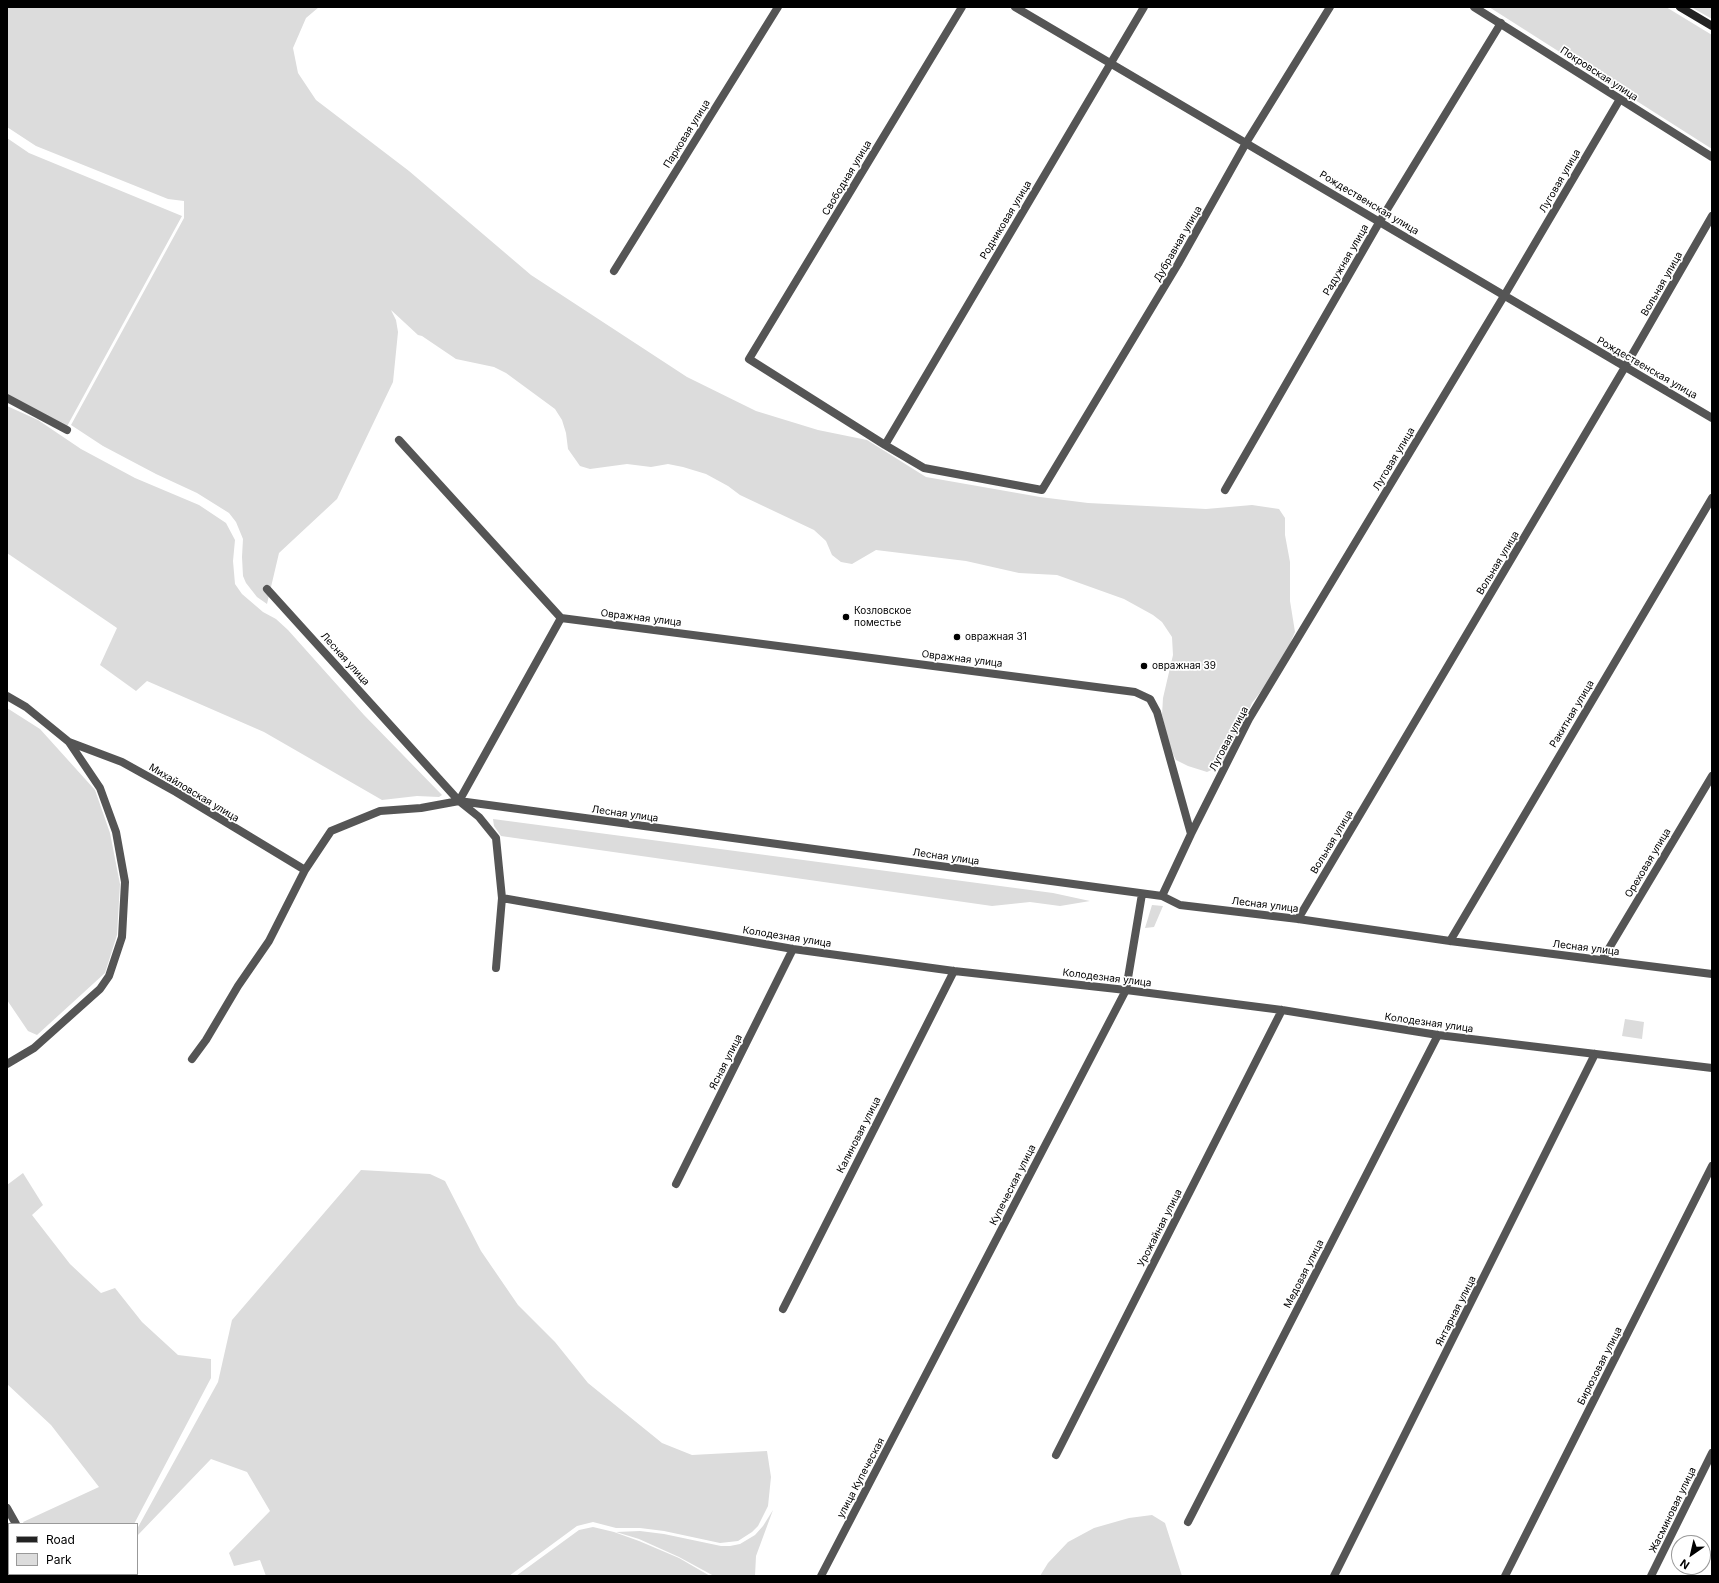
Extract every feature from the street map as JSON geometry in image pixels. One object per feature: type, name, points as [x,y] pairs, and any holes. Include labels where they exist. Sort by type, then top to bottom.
[{"type":"main road","points":[[1680,7],[1712,26]]},
{"type":"street","name":"Парковая улица","points":[[614,272],[778,7]]},
{"type":"street","name":"Свободная улица","points":[[885,444],[749,359],[962,7]]},
{"type":"street","name":"Рождественская улица","points":[[1014,7],[1380,221],[1504,296],[1712,418]]},
{"type":"street","name":"Родниковая улица","points":[[885,444],[1144,7]]},
{"type":"street","name":"Дубравная улица","points":[[885,444],[924,468],[1042,490],[1178,264],[1246,143],[1330,7]]},
{"type":"street","name":"Покровская улица","points":[[1474,7],[1712,157]]},
{"type":"street","name":"Радужная улица","points":[[1224,490],[1380,221],[1501,23]]},
{"type":"street","name":"Луговая улица","points":[[1191,834],[1249,719],[1504,296],[1620,99]]},
{"type":"street","name":"Вольная улица","points":[[1298,919],[1625,367],[1712,216]]},
{"type":"street","points":[[7,398],[67,430]]},
{"type":"street","points":[[399,440],[561,618],[459,802]]},
{"type":"street","name":"Ракитная улица","points":[[1450,940],[1712,498]]},
{"type":"street","name":"Лесная улица","points":[[267,590],[459,802],[1162,896],[1180,905],[1298,919],[1712,974]]},
{"type":"street","name":"Овражная улица","points":[[561,618],[1136,692],[1150,699],[1158,712],[1191,834]]},
{"type":"street","name":"Михайловская улица","points":[[7,696],[26,707],[69,742],[100,788],[116,832],[125,882],[122,937],[109,976],[100,989],[34,1048],[7,1064]]},
{"type":"street","name":"Михайловская улица","points":[[69,742],[122,762],[176,792],[305,870]]},
{"type":"street","name":"Ореховая улица","points":[[1602,960],[1712,776]]},
{"type":"street","points":[[192,1059],[206,1040],[238,986],[268,941],[305,870],[331,831],[380,811],[421,808],[459,802],[479,817],[496,838],[502,898],[496,968]]},
{"type":"street","points":[[1162,896],[1191,834]]},
{"type":"street","name":"Купеческая улица","points":[[918,1389],[1126,990],[1142,894]]},
{"type":"street","name":"Колодезная улица","points":[[502,898],[793,949],[954,971],[1126,990],[1282,1010],[1438,1035],[1712,1068]]},
{"type":"street","name":"Ясная улица","points":[[676,1184],[793,949]]},
{"type":"street","name":"Калиновая улица","points":[[783,1309],[954,971]]},
{"type":"street","name":"Урожайная улица","points":[[1056,1455],[1282,1010]]},
{"type":"street","name":"Медовая улица","points":[[1188,1522],[1438,1035]]},
{"type":"street","name":"Янтарная улица","points":[[1334,1576],[1595,1054]]},
{"type":"street","name":"Бирюзовая улица","points":[[1505,1576],[1712,1166]]},
{"type":"street","name":"улица Купеческая","points":[[821,1576],[918,1389]]},
{"type":"street","name":"Жасминовая улица","points":[[1651,1576],[1712,1453]]},
{"type":"street","points":[[7,1508],[15,1523]]},
{"type":"green space","points":[[7,7],[319,7],[306,18],[293,48],[298,73],[316,100],[409,171],[531,275],[687,377],[756,411],[818,430],[867,440],[926,477],[1040,497],[1088,503],[1206,509],[1252,505],[1279,509],[1285,518],[1285,535],[1290,562],[1290,601],[1295,632],[1286,653],[1275,673],[1252,703],[1236,741],[1220,766],[1207,772],[1188,766],[1176,760],[1170,748],[1162,715],[1163,698],[1173,655],[1172,637],[1162,622],[1153,615],[1124,599],[1057,575],[1019,573],[966,561],[876,550],[852,564],[841,562],[832,555],[826,541],[814,530],[740,495],[728,486],[706,474],[668,464],[651,467],[627,464],[590,469],[580,466],[568,449],[566,433],[562,420],[555,409],[506,373],[494,367],[456,359],[422,336],[418,335],[391,310],[396,320],[398,332],[393,382],[337,499],[279,553],[267,604],[257,597],[246,583],[243,576],[243,539],[236,522],[229,513],[197,493],[156,474],[103,446],[71,425],[184,218],[184,201],[168,199],[36,146],[7,127]]},
{"type":"green space","points":[[1489,7],[1666,7],[1712,35],[1712,149]]},
{"type":"green space","points":[[1691,7],[1712,7],[1712,19]]},
{"type":"green space","points":[[7,138],[29,153],[182,216],[65,430],[37,411],[7,394]]},
{"type":"green space","points":[[7,406],[38,420],[81,449],[135,478],[199,505],[226,523],[235,540],[233,561],[235,584],[242,594],[263,612],[276,619],[288,630],[364,715],[442,795],[439,797],[417,796],[382,800],[264,732],[147,681],[136,691],[100,665],[117,628],[7,553]]},
{"type":"green space","points":[[7,708],[40,729],[95,790],[110,833],[120,884],[117,935],[105,973],[37,1035],[28,1031],[7,1000]]},
{"type":"green space","points":[[493,819],[1053,893],[1090,901],[1060,906],[1030,902],[992,906],[501,836],[494,826]]},
{"type":"green space","points":[[1152,905],[1163,906],[1154,927],[1145,928]]},
{"type":"green space","points":[[1625,1019],[1644,1022],[1642,1039],[1622,1036]]},
{"type":"green space","points":[[361,1170],[430,1174],[445,1181],[481,1251],[518,1305],[555,1342],[588,1383],[662,1443],[692,1455],[767,1451],[771,1477],[768,1506],[758,1526],[752,1532],[738,1541],[720,1543],[664,1531],[640,1528],[616,1528],[593,1522],[577,1526],[509,1576],[266,1576],[260,1560],[234,1566],[229,1553],[270,1511],[247,1472],[211,1459],[138,1535],[138,1527],[218,1382],[232,1320]]},
{"type":"green space","points":[[23,1173],[43,1205],[32,1215],[70,1264],[101,1293],[115,1288],[142,1322],[178,1355],[211,1359],[211,1378],[135,1523],[23,1522],[99,1487],[51,1425],[7,1384],[7,1185]]},
{"type":"green space","points":[[773,1510],[756,1556],[755,1576],[714,1576],[679,1557],[639,1539],[616,1532],[640,1531],[664,1534],[721,1546],[730,1546],[740,1544],[755,1535],[763,1526]]},
{"type":"green space","points":[[1152,1515],[1165,1523],[1182,1576],[1040,1576],[1048,1563],[1068,1542],[1094,1528],[1129,1518]]},
{"type":"green space","points":[[7,1520],[8,1523],[8,1571]]},
{"type":"green space","points":[[593,1527],[614,1532],[639,1541],[679,1558],[710,1576],[516,1576],[579,1530]]},
{"type":"green space","points":[[46,1575],[107,1575],[107,1576]]},
{"type":"place","name":"Козловское поместье","points":[[846,617]]},
{"type":"place","name":"овражная 31","points":[[957,637]]},
{"type":"place","name":"овражная 39","points":[[1144,666]]}]
